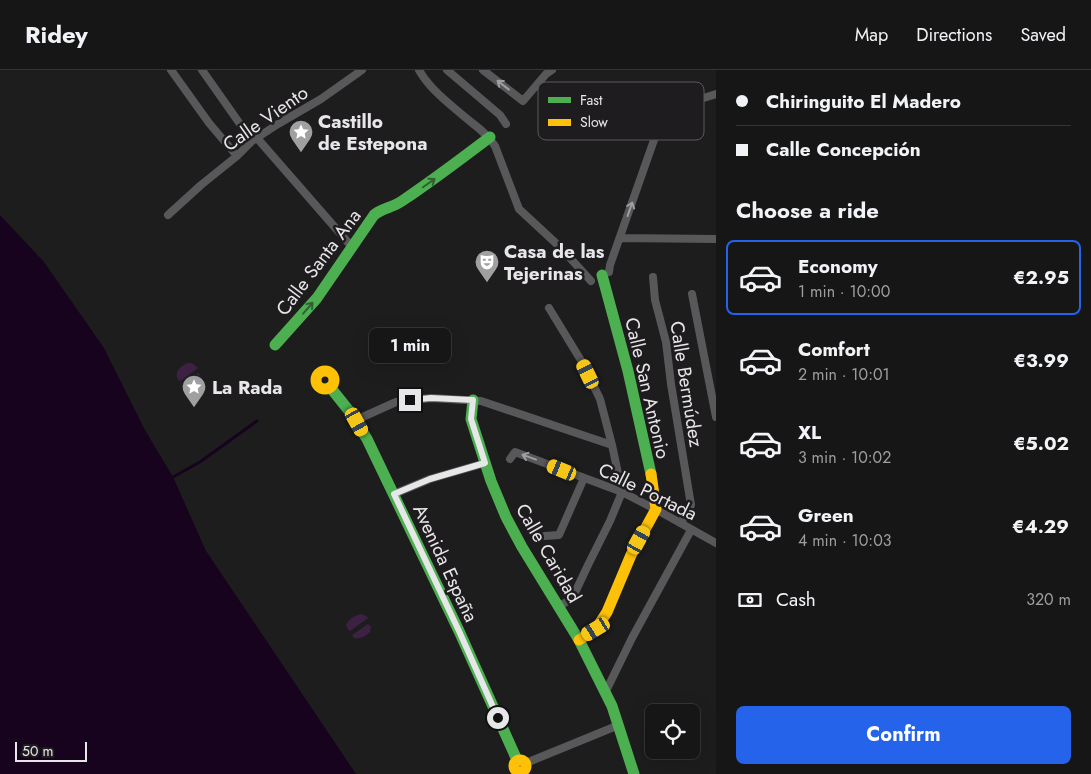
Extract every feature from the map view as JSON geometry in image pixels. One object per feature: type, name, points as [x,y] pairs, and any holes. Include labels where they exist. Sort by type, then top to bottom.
[{"type":"street","points":[[171,70],[209,123],[237,156]]},
{"type":"street","points":[[202,70],[254,140],[352,247]]},
{"type":"street","name":"Calle Viento","points":[[168,215],[254,140],[321,99],[362,70]]},
{"type":"street","points":[[418,70],[423,78],[448,102],[490,138],[520,209],[560,247],[591,281]]},
{"type":"street","points":[[483,70],[523,101],[538,82]]},
{"type":"street","points":[[451,71],[500,116],[506,124]]},
{"type":"street","points":[[538,82],[547,71]]},
{"type":"street","points":[[704,98],[716,94]]},
{"type":"street","name":"Calle Santa Ana","points":[[275,345],[316,298],[379,210],[395,206],[490,138]]},
{"type":"street","points":[[606,274],[654,140]]},
{"type":"street","points":[[620,238],[716,238]]},
{"type":"street","name":"Calle San Antonio","points":[[606,274],[609,298],[628,371],[651,474],[656,509]]},
{"type":"street","name":"Calle Bermúdez","points":[[653,277],[655,300],[666,342],[669,374],[691,505],[681,523]]},
{"type":"street","points":[[692,294],[716,417]]},
{"type":"street","points":[[549,308],[582,362],[600,400],[622,492],[572,599],[559,606]]},
{"type":"street","name":"Avenida España","points":[[330,387],[356,420],[367,439],[522,767]]},
{"type":"street","points":[[356,420],[401,401],[431,398],[473,400],[488,403],[612,445]]},
{"type":"street","name":"Calle Caridad","points":[[473,400],[471,419],[485,463],[506,517],[522,547],[579,640],[606,693],[619,725],[634,774]]},
{"type":"street","name":"Calle Portada","points":[[510,459],[515,452],[622,492],[716,543]]},
{"type":"street","points":[[394,494],[430,479],[485,463]]},
{"type":"street","points":[[545,536],[559,535],[584,478]]},
{"type":"street","points":[[579,640],[596,629],[607,612],[631,555],[656,509]]},
{"type":"street","points":[[606,693],[632,638],[691,530]]},
{"type":"street","points":[[522,767],[619,725]]},
{"type":"shaded area","points":[[0,215],[44,262],[104,348],[145,430],[173,477],[206,551],[356,774],[0,774]]},
{"type":"shaded area","points":[[188,363],[192,363],[198,368],[180,381],[177,376],[178,370]]},
{"type":"shaded area","points":[[198,373],[201,381],[198,386],[182,387],[181,384]]},
{"type":"shaded area","points":[[361,614],[368,618],[350,631],[346,625],[352,618]]},
{"type":"shaded area","points":[[368,624],[371,627],[370,632],[363,637],[354,638],[352,635]]},
{"type":"waterway","points":[[173,477],[200,462],[257,421]]},
{"type":"traffic: fast","points":[[275,345],[317,298],[374,215],[402,201],[490,137]]},
{"type":"traffic: fast","points":[[602,275],[628,371],[651,474]]},
{"type":"traffic: fast","points":[[330,387],[350,412],[367,439],[459,631],[517,760]]},
{"type":"traffic: fast","points":[[473,400],[471,419],[491,481],[506,517],[522,547],[579,640],[612,706],[634,774]]},
{"type":"traffic: slow","points":[[325,371],[331,374],[334,380],[331,386],[325,389],[319,386],[316,380],[319,374],[325,371]]},
{"type":"traffic: slow","points":[[579,640],[596,629],[607,612],[631,555],[656,509],[651,474]]},
{"type":"traffic: slow","points":[[518,760],[522,760],[526,766],[522,772],[518,772],[514,768],[514,764],[518,760]]},
{"type":"place","name":"Castillo de Estepona","points":[[301,153]]},
{"type":"place","name":"Casa de las Tejerinas","points":[[487,283]]},
{"type":"place","name":"La Rada","points":[[194,408]]},
{"type":"route","points":[[410,400],[431,398],[473,400],[471,419],[485,463],[430,479],[394,494],[498,718]]}]
